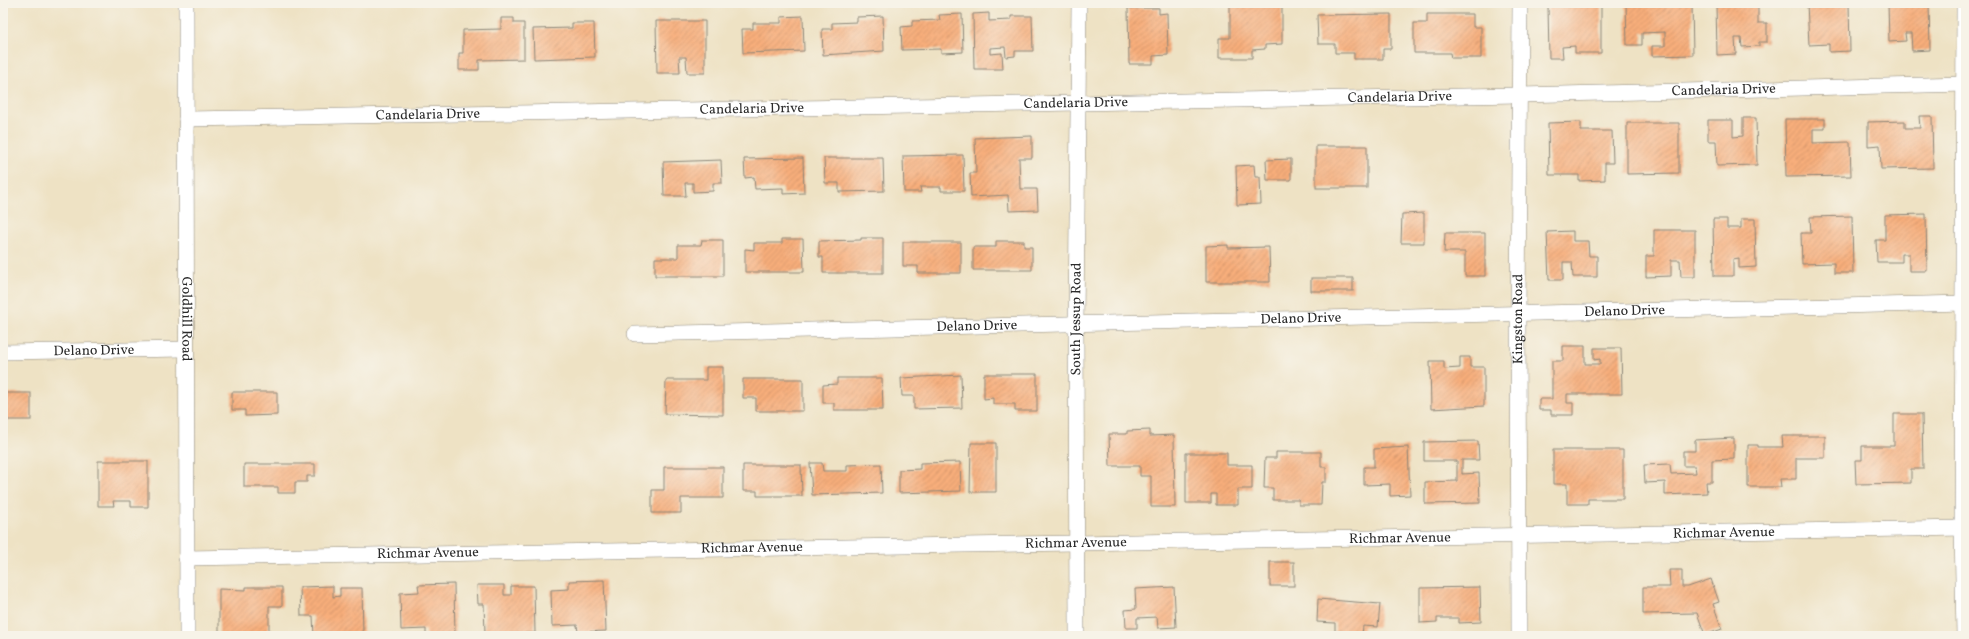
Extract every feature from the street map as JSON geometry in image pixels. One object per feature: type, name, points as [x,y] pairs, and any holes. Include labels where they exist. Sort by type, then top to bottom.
[{"type":"street","name":"Goldhill Road","points":[[186,3],[186,636]]},
{"type":"street","name":"South Jessup Road","points":[[1077,636],[1076,325],[1079,3]]},
{"type":"street","name":"Kingston Road","points":[[1520,3],[1518,315],[1520,636]]},
{"type":"street","points":[[1964,3],[1964,636]]},
{"type":"street","name":"Candelaria Drive","points":[[186,119],[1079,104],[1965,84]]},
{"type":"street","name":"Delano Drive","points":[[635,334],[1518,315],[1965,303]]},
{"type":"street","name":"Delano Drive","points":[[3,352],[185,349]]},
{"type":"street","name":"Richmar Avenue","points":[[186,558],[628,549],[1519,537],[1964,528]]},
{"type":"building","points":[[1626,3],[1692,3],[1693,55],[1652,56],[1652,46],[1665,46],[1665,32],[1642,33],[1642,45],[1627,45]]},
{"type":"building","points":[[1716,3],[1758,3],[1758,23],[1767,23],[1767,42],[1759,42],[1759,46],[1742,47],[1741,38],[1735,38],[1736,54],[1717,55]]},
{"type":"building","points":[[1807,3],[1849,3],[1850,51],[1829,52],[1829,44],[1809,45]]},
{"type":"building","points":[[1888,3],[1929,3],[1930,50],[1912,51],[1911,33],[1905,33],[1906,41],[1889,42]]},
{"type":"building","points":[[1230,4],[1282,4],[1282,44],[1265,45],[1265,49],[1252,50],[1252,58],[1219,58],[1219,38],[1230,38]]},
{"type":"building","points":[[1601,4],[1601,53],[1575,53],[1575,46],[1562,47],[1563,58],[1549,58],[1548,5]]},
{"type":"building","points":[[1128,8],[1159,8],[1159,14],[1167,13],[1168,55],[1153,56],[1153,64],[1129,64]]},
{"type":"building","points":[[989,13],[989,21],[1011,20],[1011,16],[1032,16],[1033,51],[1015,51],[1015,56],[1006,57],[1005,47],[990,48],[990,54],[1002,53],[1003,69],[974,69],[973,14]]},
{"type":"building","points":[[962,14],[963,52],[941,53],[941,49],[902,50],[901,27],[912,26],[912,21],[940,20],[939,15]]},
{"type":"building","points":[[1391,14],[1391,49],[1383,49],[1383,59],[1354,59],[1354,53],[1335,53],[1335,44],[1318,44],[1317,15]]},
{"type":"building","points":[[1427,14],[1473,14],[1473,27],[1481,27],[1481,58],[1451,58],[1450,53],[1414,53],[1414,23],[1427,23]]},
{"type":"building","points":[[803,16],[804,51],[743,53],[742,29],[753,29],[753,23],[781,23],[781,17]]},
{"type":"building","points":[[883,16],[884,51],[823,55],[822,29],[832,29],[832,23],[857,22],[857,17]]},
{"type":"building","points":[[501,18],[514,18],[514,23],[524,23],[524,59],[479,60],[479,70],[459,70],[459,53],[463,53],[463,30],[501,29]]},
{"type":"building","points":[[656,21],[705,21],[705,73],[687,73],[686,57],[679,57],[680,73],[657,73]]},
{"type":"building","points":[[572,23],[594,23],[595,57],[534,59],[533,29],[572,28]]},
{"type":"building","points":[[1919,116],[1932,116],[1933,168],[1881,169],[1880,145],[1868,146],[1868,122],[1905,121],[1905,128],[1920,128]]},
{"type":"building","points":[[1743,118],[1756,118],[1757,165],[1717,166],[1716,141],[1708,141],[1708,120],[1733,120],[1733,137],[1743,136]]},
{"type":"building","points":[[1785,119],[1825,119],[1825,129],[1813,129],[1813,143],[1850,142],[1851,176],[1786,177]]},
{"type":"building","points":[[1581,122],[1581,131],[1612,131],[1613,163],[1605,163],[1605,180],[1579,181],[1579,175],[1549,175],[1548,123]]},
{"type":"building","points":[[1627,123],[1679,123],[1679,173],[1627,174]]},
{"type":"building","points":[[1032,136],[1032,158],[1019,158],[1020,189],[1037,189],[1038,210],[1009,211],[1008,195],[971,197],[970,173],[976,173],[975,138]]},
{"type":"building","points":[[1316,146],[1367,146],[1367,188],[1316,188]]},
{"type":"building","points":[[963,155],[964,191],[941,191],[941,187],[920,187],[921,192],[904,192],[903,156]]},
{"type":"building","points":[[803,158],[804,193],[783,194],[783,188],[755,189],[754,177],[745,178],[744,159]]},
{"type":"building","points":[[824,158],[883,158],[884,191],[839,192],[839,183],[825,183]]},
{"type":"building","points":[[1291,159],[1291,180],[1267,180],[1266,160]]},
{"type":"building","points":[[721,160],[722,183],[713,183],[713,191],[693,192],[693,183],[685,183],[686,196],[664,196],[663,162]]},
{"type":"building","points":[[1254,165],[1255,177],[1260,177],[1261,204],[1237,205],[1236,166]]},
{"type":"building","points":[[1424,213],[1424,243],[1401,243],[1402,214]]},
{"type":"building","points":[[1926,214],[1927,271],[1909,271],[1909,254],[1902,254],[1902,262],[1877,262],[1876,240],[1885,240],[1885,215]]},
{"type":"building","points":[[1852,216],[1853,273],[1834,273],[1834,263],[1802,264],[1801,233],[1811,233],[1810,217]]},
{"type":"building","points":[[1713,219],[1727,219],[1727,228],[1741,228],[1741,219],[1755,219],[1756,267],[1739,268],[1739,258],[1733,259],[1733,276],[1714,276]]},
{"type":"building","points":[[1654,230],[1695,230],[1695,277],[1681,277],[1680,260],[1671,260],[1671,276],[1646,277],[1646,256],[1654,256]]},
{"type":"building","points":[[1573,231],[1573,241],[1588,241],[1589,256],[1597,256],[1597,277],[1573,277],[1572,262],[1563,262],[1563,280],[1549,280],[1547,232]]},
{"type":"building","points":[[1445,233],[1485,233],[1485,276],[1465,276],[1465,252],[1444,252]]},
{"type":"building","points":[[861,238],[883,238],[883,273],[823,273],[823,257],[819,257],[819,241],[861,240]]},
{"type":"building","points":[[782,239],[803,239],[804,272],[745,272],[745,249],[754,250],[754,243],[782,243]]},
{"type":"building","points":[[702,240],[723,240],[723,276],[655,276],[655,258],[678,258],[678,245],[701,245]]},
{"type":"building","points":[[996,241],[1024,241],[1024,247],[1032,247],[1032,270],[973,270],[973,247],[996,247]]},
{"type":"building","points":[[903,242],[961,242],[961,273],[918,273],[918,266],[903,266]]},
{"type":"building","points":[[1228,245],[1228,248],[1269,247],[1270,282],[1206,282],[1206,246]]},
{"type":"building","points":[[1311,278],[1353,278],[1353,291],[1311,291]]},
{"type":"building","points":[[1563,346],[1585,346],[1585,364],[1600,364],[1600,359],[1594,360],[1594,348],[1621,348],[1622,394],[1567,394],[1567,403],[1573,403],[1573,415],[1551,415],[1551,410],[1539,410],[1539,399],[1552,399],[1552,361],[1563,361]]},
{"type":"building","points":[[1460,357],[1470,357],[1470,367],[1484,367],[1484,406],[1431,409],[1430,361],[1444,361],[1444,369],[1460,368]]},
{"type":"building","points":[[706,367],[723,367],[723,415],[665,414],[666,380],[706,380]]},
{"type":"building","points":[[984,374],[1037,374],[1037,411],[1015,411],[1015,404],[993,404],[993,398],[984,399]]},
{"type":"building","points":[[961,375],[962,408],[914,409],[914,396],[902,396],[901,378]]},
{"type":"building","points":[[837,378],[882,378],[883,410],[834,410],[834,403],[823,403],[823,385],[837,384]]},
{"type":"building","points":[[743,379],[803,379],[803,411],[756,411],[756,398],[743,398]]},
{"type":"building","points":[[232,392],[277,392],[277,415],[245,416],[245,410],[232,410]]},
{"type":"building","points":[[3,393],[31,393],[31,420],[3,420]]},
{"type":"building","points":[[1894,414],[1922,414],[1923,469],[1911,469],[1911,483],[1856,484],[1855,460],[1862,460],[1862,446],[1894,446]]},
{"type":"building","points":[[1150,430],[1150,436],[1174,435],[1175,507],[1151,507],[1151,476],[1140,476],[1140,466],[1110,466],[1109,434],[1127,434],[1127,431]]},
{"type":"building","points":[[1782,436],[1825,436],[1825,458],[1796,458],[1796,479],[1780,479],[1781,487],[1748,487],[1748,445],[1758,445],[1758,447],[1783,447]]},
{"type":"building","points":[[1734,438],[1734,459],[1712,460],[1712,482],[1706,482],[1707,493],[1665,495],[1665,482],[1645,483],[1644,465],[1670,464],[1671,474],[1696,473],[1695,466],[1683,466],[1683,451],[1695,451],[1695,440]]},
{"type":"building","points":[[1478,441],[1479,460],[1462,460],[1462,474],[1479,473],[1480,503],[1425,504],[1425,482],[1457,481],[1457,461],[1424,461],[1424,442]]},
{"type":"building","points":[[971,443],[996,443],[996,492],[970,492]]},
{"type":"building","points":[[1408,447],[1410,495],[1390,496],[1390,484],[1364,485],[1364,467],[1374,467],[1374,449]]},
{"type":"building","points":[[1553,450],[1623,450],[1623,499],[1588,499],[1588,504],[1567,504],[1567,484],[1553,484]]},
{"type":"building","points":[[1276,452],[1321,452],[1321,467],[1326,467],[1326,482],[1322,482],[1321,505],[1299,505],[1299,500],[1273,500],[1273,488],[1264,488],[1265,458],[1276,458]]},
{"type":"building","points":[[1186,453],[1227,453],[1227,465],[1252,465],[1252,489],[1238,489],[1238,505],[1216,505],[1216,494],[1211,494],[1211,503],[1186,503]]},
{"type":"building","points":[[98,461],[148,461],[148,507],[131,507],[131,501],[113,501],[114,506],[98,506]]},
{"type":"building","points":[[960,462],[961,491],[899,493],[899,470],[920,469],[920,463]]},
{"type":"building","points":[[810,463],[822,463],[823,471],[847,471],[847,465],[881,464],[882,493],[812,495]]},
{"type":"building","points":[[244,464],[315,464],[315,476],[307,476],[307,482],[295,482],[295,493],[278,493],[278,487],[244,487]]},
{"type":"building","points":[[743,465],[801,465],[802,496],[757,496],[757,491],[743,491]]},
{"type":"building","points":[[664,467],[723,467],[723,498],[681,498],[681,513],[652,513],[652,490],[664,490]]},
{"type":"building","points":[[1270,562],[1294,562],[1294,586],[1270,586]]},
{"type":"building","points":[[1669,570],[1682,570],[1682,587],[1688,587],[1711,579],[1719,602],[1713,604],[1722,629],[1705,635],[1697,613],[1643,614],[1643,587],[1670,587]]},
{"type":"building","points":[[604,580],[606,631],[578,632],[577,625],[552,626],[551,590],[569,589],[569,581]]},
{"type":"building","points":[[454,584],[455,636],[426,636],[426,629],[401,630],[400,593],[419,592],[418,585]]},
{"type":"building","points":[[477,585],[504,585],[504,595],[511,595],[511,586],[534,586],[535,633],[485,634],[484,604],[478,604]]},
{"type":"building","points":[[333,586],[333,597],[340,596],[340,588],[362,588],[363,633],[314,636],[313,616],[301,616],[300,587]]},
{"type":"building","points":[[246,587],[282,587],[282,606],[269,606],[269,636],[219,636],[219,589],[246,590]]},
{"type":"building","points":[[1174,587],[1176,627],[1158,628],[1157,617],[1137,618],[1137,628],[1126,628],[1125,610],[1136,609],[1135,589]]},
{"type":"building","points":[[1480,587],[1481,622],[1459,623],[1459,618],[1437,618],[1437,622],[1420,623],[1420,588]]},
{"type":"building","points":[[1318,599],[1380,604],[1378,627],[1363,626],[1362,635],[1335,633],[1335,623],[1317,622]]},
{"type":"building","points":[[1578,632],[1586,636],[1576,636]]}]
